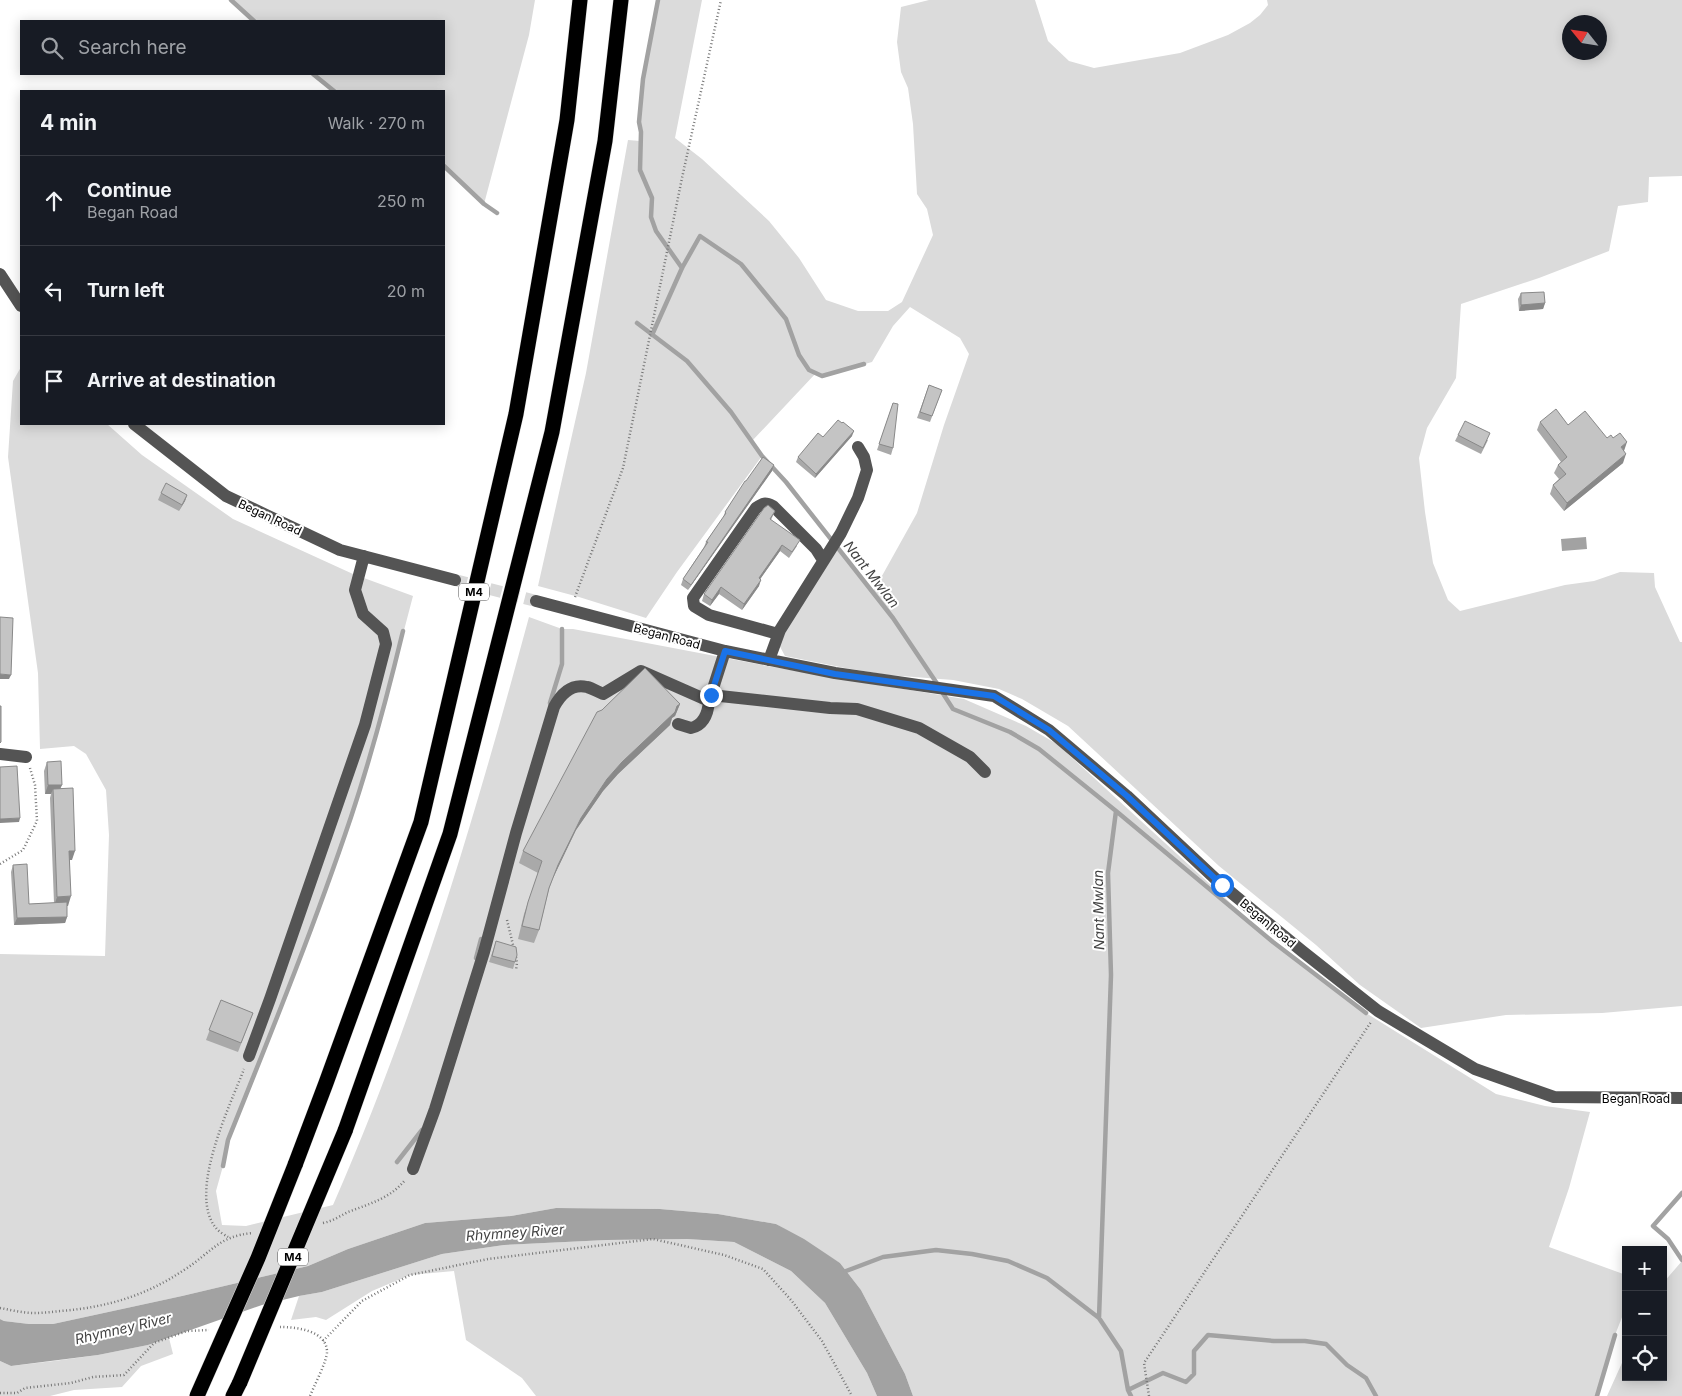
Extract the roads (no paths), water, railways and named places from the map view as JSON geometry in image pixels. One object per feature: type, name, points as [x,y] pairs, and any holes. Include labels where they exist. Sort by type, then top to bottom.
[{"type":"highway","name":"M4","points":[[197,1396],[258,1258],[295,1165],[420,822],[516,414],[567,120],[580,0]]},
{"type":"highway","name":"M4","points":[[233,1396],[346,1131],[450,834],[552,432],[605,141],[621,0]]},
{"type":"street","points":[[0,274],[20,304]]},
{"type":"street","name":"Began Road","points":[[135,425],[226,496],[340,550],[455,580]]},
{"type":"street","points":[[769,660],[778,634],[841,533],[858,498],[867,470],[864,457],[858,448]]},
{"type":"street","points":[[778,634],[710,615],[694,606],[693,598],[756,508],[763,503],[773,506],[810,543],[826,556]]},
{"type":"street","points":[[249,1056],[365,725],[386,644],[383,632],[363,614],[355,590],[364,556]]},
{"type":"street","name":"Began Road","points":[[536,601],[725,651],[835,674],[994,696],[1049,730],[1127,796],[1230,891],[1302,952],[1378,1011],[1475,1069],[1554,1097],[1682,1098]]},
{"type":"street","points":[[678,724],[691,728],[701,724],[706,716],[725,651]]},
{"type":"street","points":[[413,1169],[435,1109],[498,904],[522,814],[554,707],[561,694],[571,688],[587,686],[603,694],[641,671],[710,698],[856,709],[919,728],[970,757],[985,772]]},
{"type":"street","points":[[0,754],[26,757]]},
{"type":"water","points":[[1586,537],[1587,549],[1562,551],[1561,539]]},
{"type":"water","name":"Rhymney River","points":[[556,1208],[660,1209],[718,1214],[776,1224],[804,1239],[840,1263],[861,1290],[905,1374],[913,1396],[877,1396],[867,1373],[825,1303],[791,1271],[734,1242],[687,1239],[607,1240],[504,1245],[442,1254],[322,1292],[262,1305],[148,1345],[98,1355],[11,1366],[0,1361],[0,1319],[29,1324],[53,1324],[308,1266],[348,1249],[425,1223],[511,1216]]},
{"type":"waterway","name":"Nant Mwlan","points":[[231,0],[253,20]]},
{"type":"waterway","points":[[658,0],[643,79],[639,122],[641,132],[640,170],[652,198],[651,217],[656,231],[682,268]]},
{"type":"waterway","name":"Nant Mwlan","points":[[314,75],[333,90]]},
{"type":"waterway","name":"Nant Mwlan","points":[[445,167],[484,204],[497,213]]},
{"type":"waterway","points":[[652,335],[682,268],[700,236],[741,264],[786,319],[799,355],[809,370],[822,376],[864,364]]},
{"type":"waterway","name":"Nant Mwlan","points":[[637,323],[687,361],[731,412],[762,456],[786,482],[893,618],[938,685]]},
{"type":"waterway","points":[[550,703],[562,664],[562,629]]},
{"type":"waterway","points":[[223,1166],[228,1140],[307,939],[351,817],[379,725],[403,631]]},
{"type":"waterway","name":"Nant Mwlan","points":[[942,692],[953,709],[1010,732],[1039,749],[1116,811],[1108,873],[1111,975],[1099,1318],[1121,1351],[1128,1390],[1131,1396]]},
{"type":"waterway","points":[[1116,811],[1273,942],[1366,1013]]},
{"type":"waterway","points":[[476,958],[481,939]]},
{"type":"waterway","points":[[397,1162],[422,1130]]},
{"type":"waterway","points":[[1682,1193],[1653,1226],[1668,1239],[1682,1260]]},
{"type":"waterway","points":[[846,1271],[883,1257],[936,1250],[972,1254],[1008,1261],[1047,1278],[1099,1318]]},
{"type":"waterway","points":[[1128,1390],[1163,1373],[1186,1382],[1194,1374],[1194,1351],[1208,1335],[1326,1344],[1347,1365],[1366,1378],[1376,1396]]},
{"type":"waterway","points":[[1597,1396],[1615,1335]]},
{"type":"tunnel","points":[[455,580],[536,601]]}]
